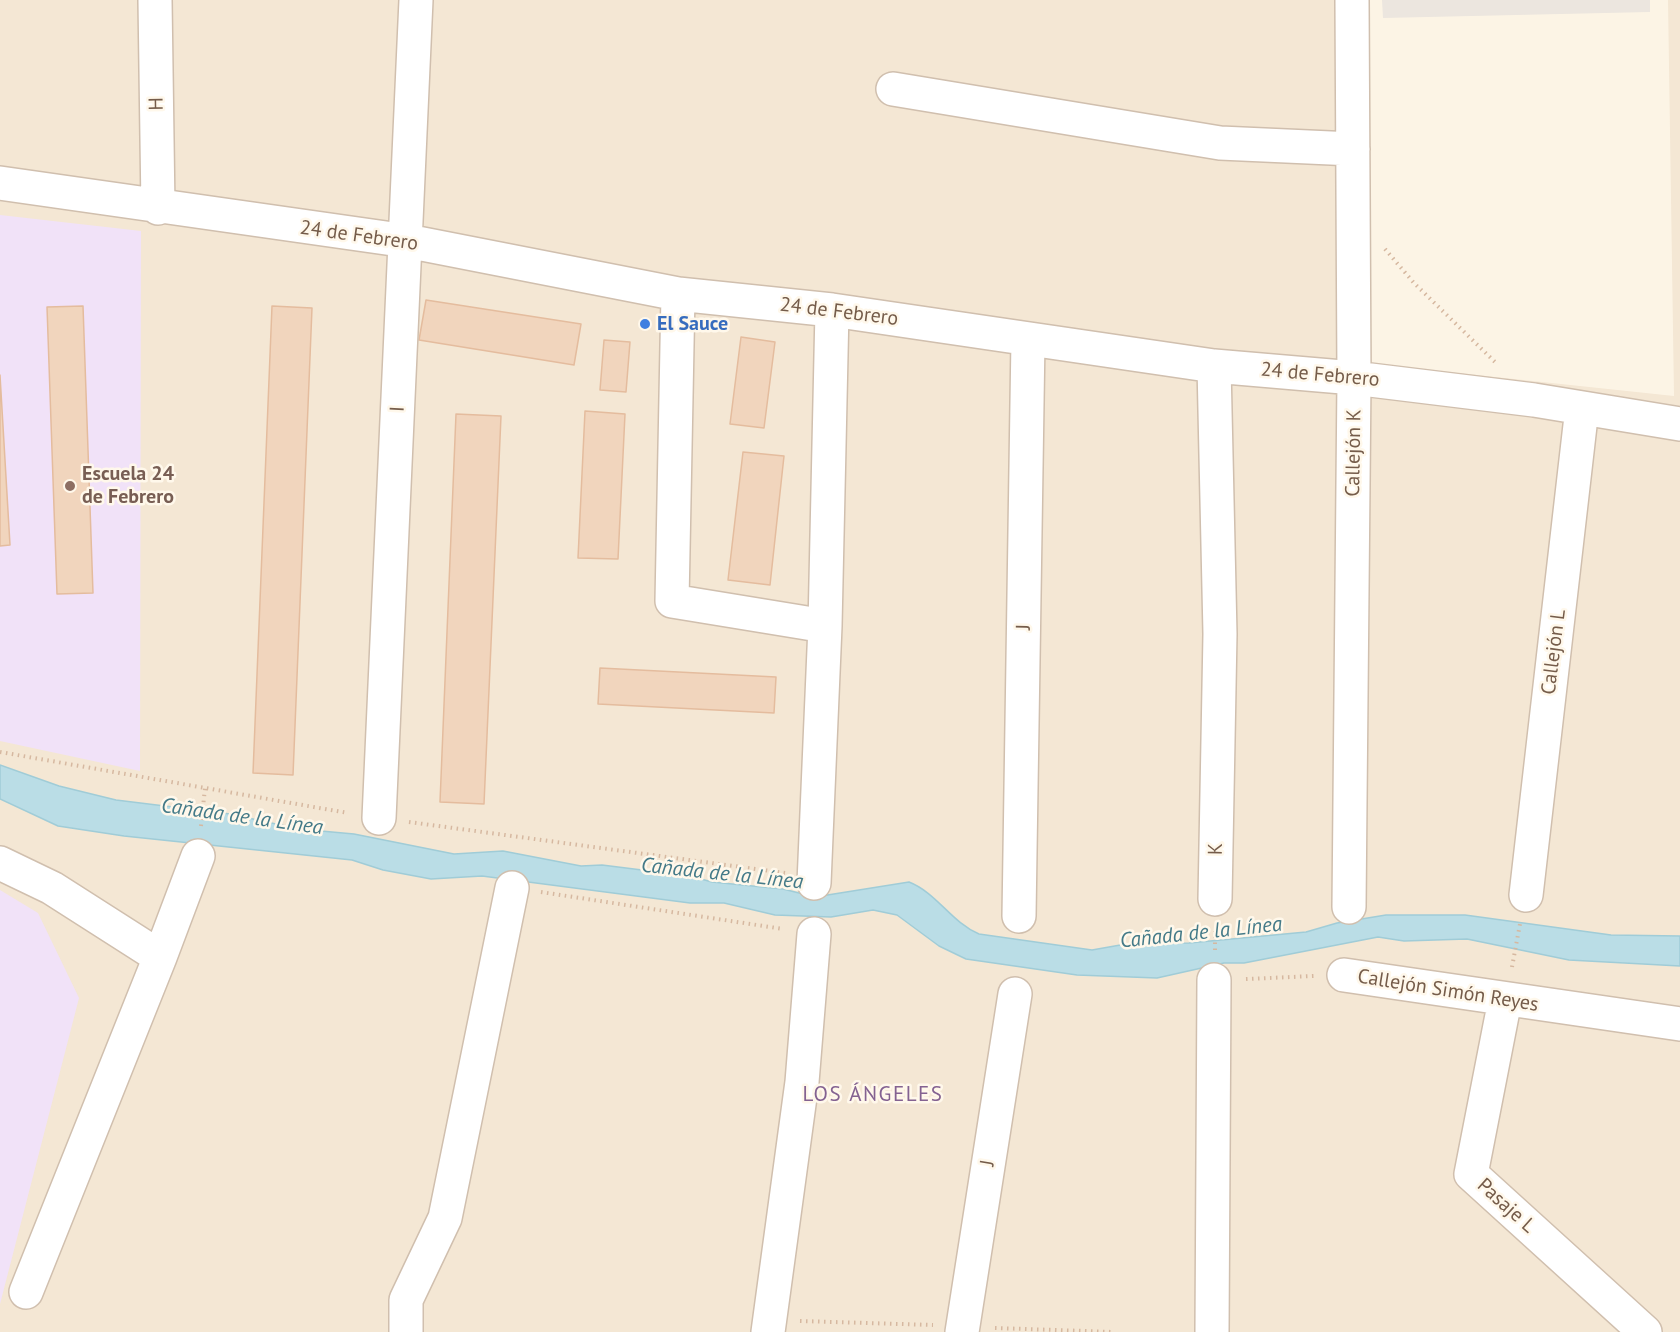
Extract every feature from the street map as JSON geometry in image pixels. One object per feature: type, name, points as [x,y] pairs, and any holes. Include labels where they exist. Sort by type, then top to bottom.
[{"type":"street","name":"H","points":[[155,0],[158,208]]},
{"type":"street","name":"I","points":[[379,818],[416,0]]},
{"type":"street","name":"Callejón K","points":[[1349,907],[1354,378],[1352,0]]},
{"type":"street","points":[[893,88],[1220,143],[1353,149]]},
{"type":"street","name":"24 de Febrero","points":[[0,183],[158,208],[406,241],[678,294],[832,310],[1214,366],[1354,378],[1534,400],[1680,424]]},
{"type":"street","points":[[678,294],[672,601],[825,626]]},
{"type":"street","points":[[814,880],[825,626],[832,310]]},
{"type":"street","name":"J","points":[[1019,916],[1028,339]]},
{"type":"street","name":"K","points":[[1214,366],[1221,634],[1215,899]]},
{"type":"street","name":"Callejón L","points":[[1526,895],[1582,408]]},
{"type":"street","points":[[26,1292],[198,856]]},
{"type":"street","points":[[0,863],[52,888],[160,957]]},
{"type":"street","points":[[406,1332],[406,1300],[445,1218],[512,888]]},
{"type":"street","points":[[768,1332],[802,1082],[814,934]]},
{"type":"street","name":"Callejón Simón Reyes","points":[[1344,975],[1680,1024]]},
{"type":"street","points":[[1212,1332],[1214,980]]},
{"type":"street","name":"J","points":[[962,1332],[1015,994]]},
{"type":"street","name":"Pasaje L","points":[[1505,1000],[1471,1174],[1645,1332]]},
{"type":"path","points":[[1354,212],[1414,283],[1534,400]]},
{"type":"path","points":[[0,752],[379,818],[814,880]]},
{"type":"path","points":[[198,856],[206,788]]},
{"type":"path","points":[[512,888],[814,934]]},
{"type":"path","points":[[1505,1000],[1526,895]]},
{"type":"path","points":[[1214,980],[1215,899]]},
{"type":"path","name":"Callejón Simón Reyes","points":[[1214,980],[1344,975]]},
{"type":"shaded area","points":[[0,0],[1358,0],[1354,362],[1674,396],[1668,0],[1680,0],[1680,1332],[0,1332]]},
{"type":"shaded area","points":[[1382,0],[1650,0],[1650,12],[1383,18]]},
{"type":"shaded area","name":"Escuela 24 de Febrero","points":[[0,215],[141,231],[140,771],[0,741]]},
{"type":"shaded area","points":[[0,890],[38,913],[79,998],[0,1304]]},
{"type":"water","name":"Cañada de la Línea","points":[[0,765],[59,786],[116,800],[230,814],[299,829],[354,834],[454,854],[503,851],[581,866],[602,865],[690,876],[712,882],[783,889],[815,897],[909,882],[928,893],[960,922],[979,934],[1092,950],[1126,944],[1189,943],[1306,932],[1337,923],[1386,915],[1465,915],[1611,935],[1680,936],[1680,966],[1569,960],[1467,939],[1404,941],[1378,937],[1244,963],[1224,963],[1157,978],[1077,975],[966,959],[939,946],[897,915],[873,910],[831,917],[775,915],[724,903],[690,903],[482,876],[431,879],[383,870],[352,860],[124,836],[58,826],[0,799]]},
{"type":"building","points":[[426,300],[581,324],[574,365],[419,340]]},
{"type":"building","points":[[83,306],[93,593],[57,594],[47,307]]},
{"type":"building","points":[[272,306],[312,308],[293,775],[253,773]]},
{"type":"building","points":[[741,337],[775,342],[764,428],[730,424]]},
{"type":"building","points":[[604,340],[630,342],[626,392],[600,390]]},
{"type":"building","points":[[0,375],[10,545],[0,546]]},
{"type":"building","points":[[585,411],[625,414],[618,559],[578,558]]},
{"type":"building","points":[[456,414],[501,416],[484,804],[440,802]]},
{"type":"building","points":[[743,452],[784,456],[770,585],[728,580]]},
{"type":"building","points":[[600,668],[776,677],[774,713],[598,704]]},
{"type":"place","name":"El Sauce","points":[[645,324]]},
{"type":"place","name":"Escuela 24 de Febrero","points":[[70,486]]},
{"type":"district","name":"LOS ÁNGELES","points":[[873,1095]]}]
